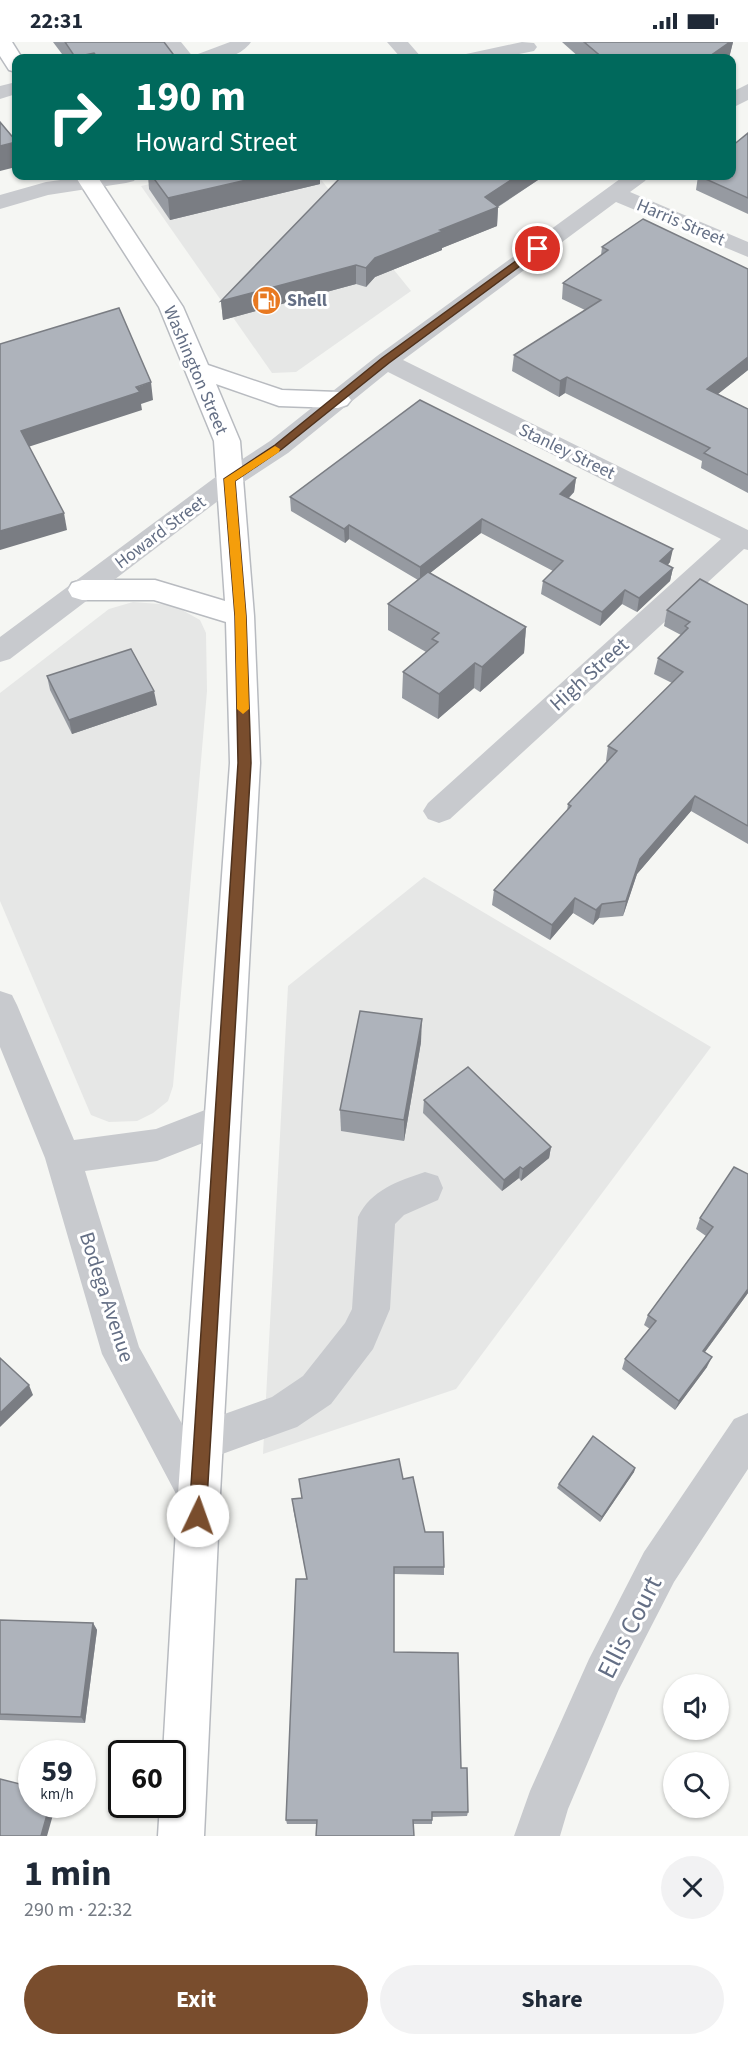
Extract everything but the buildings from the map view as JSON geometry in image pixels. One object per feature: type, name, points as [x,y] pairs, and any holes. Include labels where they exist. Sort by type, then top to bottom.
[{"type":"main road","points":[[2,42],[12,59]]},
{"type":"main road","name":"Washington Street","points":[[89,180],[171,307],[227,441],[230,479]]},
{"type":"main road","points":[[198,370],[279,398],[338,400]]},
{"type":"main road","points":[[181,1836],[202,1441],[244,763],[240,616],[230,479]]},
{"type":"main road","points":[[82,590],[155,590],[240,616]]},
{"type":"street","points":[[171,42],[181,54]]},
{"type":"street","points":[[217,54],[236,48],[241,42]]},
{"type":"street","points":[[397,42],[408,54]]},
{"type":"street","points":[[493,54],[527,47]]},
{"type":"street","points":[[0,202],[80,180]]},
{"type":"street","name":"Howard Street","points":[[0,652],[230,479],[279,447],[386,361],[632,180]]},
{"type":"street","name":"Harris Street","points":[[614,193],[748,250]]},
{"type":"street","name":"Stanley Street","points":[[386,361],[744,539]]},
{"type":"street","name":"High Street","points":[[439,811],[744,539]]},
{"type":"street","name":"Bodega Avenue","points":[[0,1005],[63,1158],[122,1354],[199,1494]]},
{"type":"street","points":[[63,1158],[157,1145],[223,1119]]},
{"type":"street","points":[[202,1441],[283,1413],[317,1390],[359,1336],[371,1309],[377,1217],[391,1203],[425,1188]]},
{"type":"street","name":"Ellis Court","points":[[537,1836],[546,1807],[604,1674],[659,1567],[748,1433]]},
{"type":"shaded area","points":[[167,180],[321,180],[411,291],[296,372],[272,373],[141,186]]},
{"type":"shaded area","points":[[133,602],[173,605],[200,620],[206,633],[207,691],[173,1086],[168,1101],[153,1113],[137,1121],[109,1122],[91,1115],[0,901],[0,693],[109,609]]},
{"type":"shaded area","points":[[424,877],[711,1047],[456,1389],[263,1454],[288,986]]},
{"type":"slow traffic","points":[[243,709],[240,616],[230,479],[275,449]]},
{"type":"place","name":"Shell","points":[[266,300]]},
{"type":"route","points":[[198,1516],[244,763],[240,616],[230,479],[279,447],[386,361],[538,249]]}]
